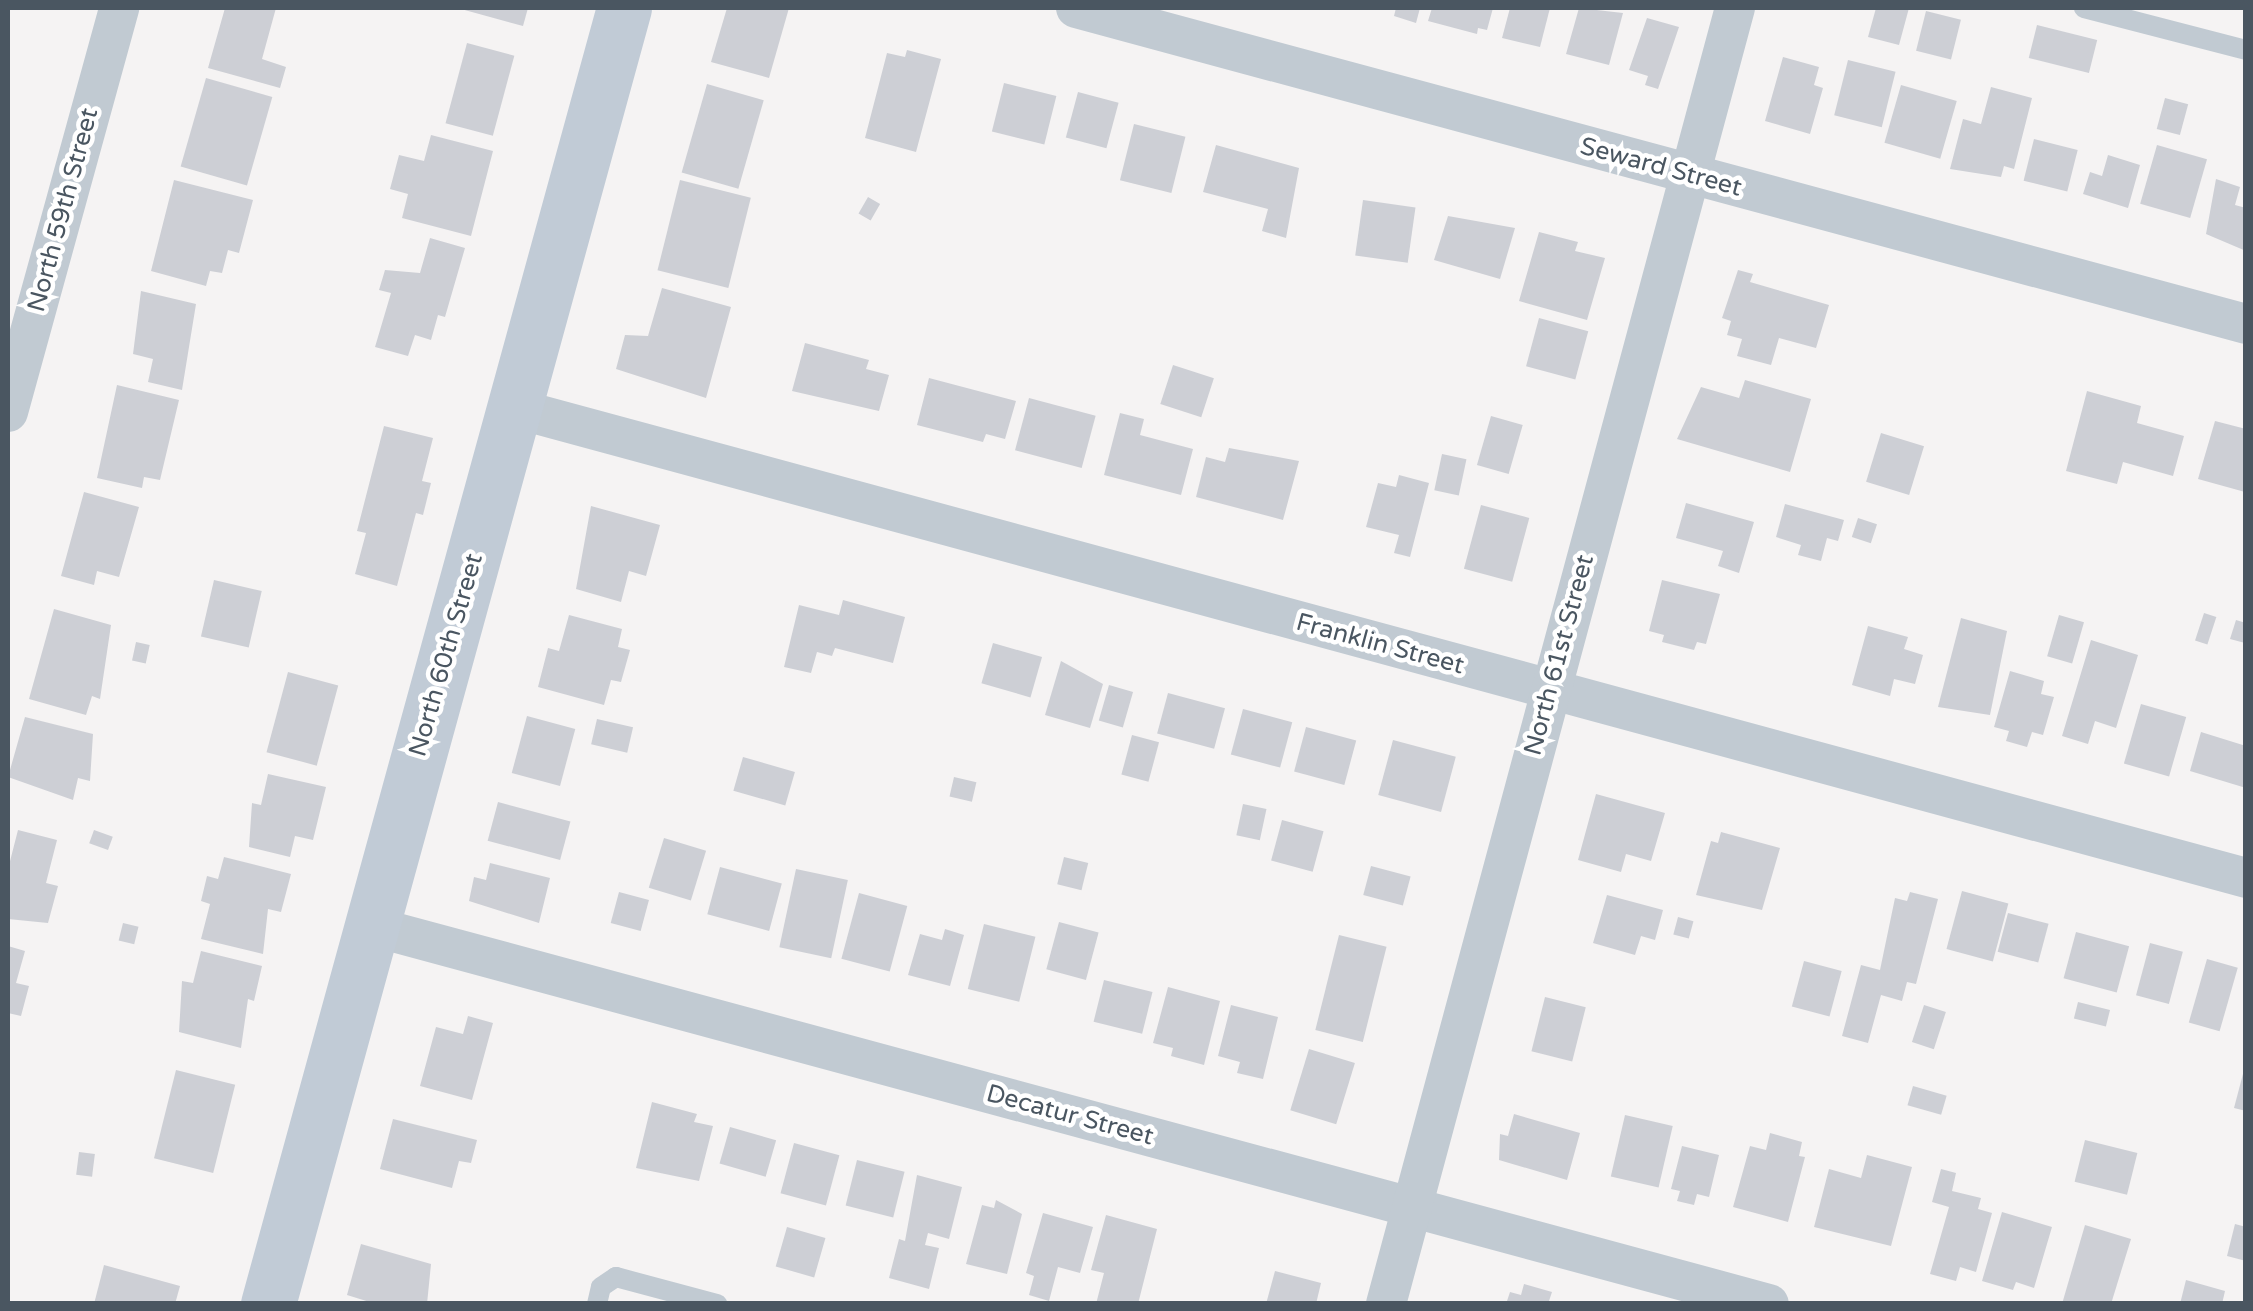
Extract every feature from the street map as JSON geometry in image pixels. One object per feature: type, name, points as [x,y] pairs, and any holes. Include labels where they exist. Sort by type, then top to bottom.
[{"type":"street","name":"North 59th Street","points":[[8,412],[119,8]]},
{"type":"street","name":"North 60th Street","points":[[268,1304],[624,8]]},
{"type":"street","name":"Seward Street","points":[[1076,8],[2246,324]]},
{"type":"street","name":"North 61st Street","points":[[1386,1304],[1735,8]]},
{"type":"street","name":"Franklin Street","points":[[514,408],[2246,878]]},
{"type":"street","name":"Decatur Street","points":[[370,926],[1769,1304]]},
{"type":"lane","points":[[2084,8],[2246,50]]},
{"type":"lane","points":[[597,1304],[602,1287],[616,1277],[717,1304]]},
{"type":"building","points":[[225,8],[276,8],[262,59],[286,67],[280,88],[208,68]]},
{"type":"building","points":[[461,8],[528,8],[523,26]]},
{"type":"building","points":[[727,8],[789,8],[769,78],[711,62]]},
{"type":"building","points":[[1396,8],[1420,8],[1416,23],[1394,16]]},
{"type":"building","points":[[1432,8],[1493,8],[1487,30],[1478,28],[1477,34],[1428,21]]},
{"type":"building","points":[[1510,8],[1550,8],[1540,47],[1502,38]]},
{"type":"building","points":[[1579,8],[1623,13],[1609,65],[1566,54]]},
{"type":"building","points":[[1876,8],[1909,8],[1899,45],[1868,37]]},
{"type":"building","points":[[1926,11],[1961,20],[1951,59],[1916,51]]},
{"type":"building","points":[[1647,18],[1679,27],[1658,89],[1645,85],[1648,76],[1629,70]]},
{"type":"building","points":[[2037,25],[2097,40],[2089,73],[2029,58]]},
{"type":"building","points":[[467,43],[514,56],[493,136],[446,123]]},
{"type":"building","points":[[907,50],[941,59],[916,152],[865,138],[887,53],[905,57]]},
{"type":"building","points":[[1783,57],[1819,67],[1814,85],[1823,88],[1810,134],[1765,121]]},
{"type":"building","points":[[1848,60],[1896,72],[1882,127],[1834,115]]},
{"type":"building","points":[[206,78],[272,97],[247,185],[181,166]]},
{"type":"building","points":[[1004,83],[1056,96],[1044,145],[992,132]]},
{"type":"building","points":[[707,84],[764,100],[738,189],[682,172]]},
{"type":"building","points":[[1901,85],[1957,101],[1940,159],[1884,143]]},
{"type":"building","points":[[1991,87],[2032,98],[2014,169],[2004,166],[2001,177],[1950,169],[1963,119],[1981,124]]},
{"type":"building","points":[[1078,92],[1119,103],[1106,148],[1066,137]]},
{"type":"building","points":[[2165,98],[2188,104],[2180,135],[2157,129]]},
{"type":"building","points":[[1134,124],[1185,137],[1171,193],[1120,180]]},
{"type":"building","points":[[431,135],[493,151],[471,236],[402,218],[408,194],[390,189],[399,155],[424,161]]},
{"type":"building","points":[[2034,139],[2078,150],[2067,192],[2024,181]]},
{"type":"building","points":[[1216,145],[1299,168],[1286,238],[1262,231],[1268,209],[1203,192]]},
{"type":"building","points":[[2157,145],[2207,159],[2190,218],[2140,204]]},
{"type":"building","points":[[2108,155],[2140,165],[2128,208],[2083,194],[2090,172],[2102,176]]},
{"type":"building","points":[[2216,179],[2240,187],[2235,205],[2246,208],[2246,251],[2206,234]]},
{"type":"building","points":[[174,180],[253,200],[239,253],[228,250],[222,273],[210,271],[206,286],[151,271]]},
{"type":"building","points":[[680,180],[751,198],[728,288],[658,270]]},
{"type":"building","points":[[868,197],[880,204],[871,220],[858,213]]},
{"type":"building","points":[[1363,200],[1415,207],[1408,263],[1355,255]]},
{"type":"building","points":[[1448,216],[1515,228],[1500,279],[1434,260]]},
{"type":"building","points":[[1539,232],[1578,242],[1575,251],[1605,258],[1587,320],[1519,301]]},
{"type":"building","points":[[430,238],[465,248],[445,317],[438,315],[431,340],[415,335],[408,356],[375,347],[391,293],[379,290],[385,270],[420,273]]},
{"type":"building","points":[[1738,270],[1753,274],[1750,282],[1829,305],[1816,348],[1779,338],[1771,365],[1737,356],[1742,339],[1727,335],[1731,321],[1722,318]]},
{"type":"building","points":[[662,288],[731,307],[706,398],[616,369],[625,335],[648,336]]},
{"type":"building","points":[[141,291],[196,304],[182,390],[148,382],[153,359],[133,354]]},
{"type":"building","points":[[1539,318],[1588,331],[1575,379],[1526,366]]},
{"type":"building","points":[[805,343],[869,360],[866,369],[889,375],[879,411],[792,391]]},
{"type":"building","points":[[1173,365],[1214,378],[1201,417],[1160,404]]},
{"type":"building","points":[[929,378],[1016,401],[1005,439],[986,434],[983,442],[917,425]]},
{"type":"building","points":[[1745,380],[1811,399],[1790,472],[1677,439],[1701,387],[1739,398]]},
{"type":"building","points":[[117,385],[179,400],[160,480],[144,477],[142,488],[97,478]]},
{"type":"building","points":[[2087,391],[2141,406],[2137,423],[2184,436],[2173,476],[2123,462],[2117,484],[2066,471]]},
{"type":"building","points":[[1029,398],[1096,416],[1082,468],[1015,450]]},
{"type":"building","points":[[1120,413],[1144,419],[1140,435],[1193,449],[1181,495],[1104,475]]},
{"type":"building","points":[[1491,416],[1523,425],[1509,474],[1477,465]]},
{"type":"building","points":[[2215,421],[2246,429],[2245,492],[2198,479]]},
{"type":"building","points":[[384,426],[433,438],[422,481],[431,483],[423,515],[416,513],[397,586],[355,574],[366,533],[357,531]]},
{"type":"building","points":[[1881,433],[1924,446],[1909,495],[1866,482]]},
{"type":"building","points":[[1229,448],[1299,461],[1283,520],[1196,497],[1206,457],[1225,462]]},
{"type":"building","points":[[1442,454],[1466,459],[1459,495],[1434,490]]},
{"type":"building","points":[[1399,475],[1429,483],[1410,557],[1394,553],[1399,535],[1366,527],[1378,483],[1396,487]]},
{"type":"building","points":[[84,492],[139,507],[119,577],[97,571],[94,585],[61,576]]},
{"type":"building","points":[[1686,503],[1754,522],[1739,573],[1718,566],[1723,551],[1676,538]]},
{"type":"building","points":[[1785,504],[1844,520],[1838,541],[1827,538],[1821,561],[1798,555],[1801,545],[1776,537]]},
{"type":"building","points":[[1481,505],[1529,518],[1512,582],[1464,569]]},
{"type":"building","points":[[591,506],[660,525],[646,576],[629,571],[621,602],[576,589]]},
{"type":"building","points":[[1858,518],[1877,524],[1871,543],[1852,537]]},
{"type":"building","points":[[214,580],[262,591],[249,648],[201,637]]},
{"type":"building","points":[[1662,580],[1720,594],[1706,644],[1697,642],[1694,650],[1662,642],[1664,635],[1649,631]]},
{"type":"building","points":[[843,600],[905,617],[893,663],[835,648],[832,656],[817,652],[811,673],[784,667],[799,605],[839,615]]},
{"type":"building","points":[[54,609],[111,625],[100,699],[92,696],[86,715],[29,699]]},
{"type":"building","points":[[2204,613],[2216,617],[2207,645],[2195,641]]},
{"type":"building","points":[[569,615],[622,629],[618,647],[630,650],[621,682],[611,680],[604,705],[538,687],[548,648],[559,651]]},
{"type":"building","points":[[2059,615],[2084,622],[2072,664],[2047,656]]},
{"type":"building","points":[[1961,618],[2007,631],[1990,715],[1938,707]]},
{"type":"building","points":[[2236,620],[2246,623],[2245,643],[2230,639]]},
{"type":"building","points":[[1868,626],[1908,637],[1904,649],[1923,655],[1915,684],[1894,679],[1890,696],[1852,685]]},
{"type":"building","points":[[2091,640],[2138,655],[2116,728],[2095,721],[2088,744],[2062,736]]},
{"type":"building","points":[[136,642],[150,645],[146,663],[132,661]]},
{"type":"building","points":[[993,643],[1042,657],[1030,697],[981,683]]},
{"type":"building","points":[[1061,661],[1103,684],[1090,728],[1045,715]]},
{"type":"building","points":[[2010,671],[2044,681],[2041,694],[2054,697],[2043,735],[2032,732],[2027,747],[2006,741],[2009,731],[1994,727]]},
{"type":"building","points":[[288,672],[338,685],[317,766],[267,752]]},
{"type":"building","points":[[1109,685],[1133,692],[1123,727],[1099,721]]},
{"type":"building","points":[[1168,693],[1225,708],[1214,749],[1157,734]]},
{"type":"building","points":[[2141,704],[2186,717],[2169,777],[2124,764]]},
{"type":"building","points":[[1243,709],[1292,722],[1280,768],[1231,754]]},
{"type":"building","points":[[527,716],[575,729],[560,786],[512,773]]},
{"type":"building","points":[[25,717],[93,734],[90,781],[78,778],[73,800],[8,777]]},
{"type":"building","points":[[597,719],[633,727],[627,753],[591,744]]},
{"type":"building","points":[[1306,727],[1356,740],[1344,785],[1294,771]]},
{"type":"building","points":[[2201,732],[2246,746],[2246,788],[2190,771]]},
{"type":"building","points":[[1132,735],[1159,742],[1148,782],[1121,775]]},
{"type":"building","points":[[1393,740],[1456,757],[1441,812],[1378,795]]},
{"type":"building","points":[[743,757],[795,772],[785,806],[733,791]]},
{"type":"building","points":[[268,774],[326,787],[313,840],[295,836],[290,857],[249,847],[252,803],[261,805]]},
{"type":"building","points":[[954,777],[976,782],[972,802],[950,796]]},
{"type":"building","points":[[1596,794],[1665,813],[1651,861],[1626,854],[1621,872],[1578,860]]},
{"type":"building","points":[[498,802],[570,821],[560,860],[488,841]]},
{"type":"building","points":[[1243,804],[1266,809],[1260,840],[1236,835]]},
{"type":"building","points":[[1282,820],[1324,831],[1313,872],[1271,861]]},
{"type":"building","points":[[18,830],[57,840],[46,883],[58,886],[48,923],[8,919],[8,869]]},
{"type":"building","points":[[94,830],[113,837],[108,850],[89,843]]},
{"type":"building","points":[[1721,832],[1780,848],[1762,910],[1696,895],[1711,841],[1718,843]]},
{"type":"building","points":[[664,838],[706,851],[691,901],[649,888]]},
{"type":"building","points":[[224,857],[291,874],[281,912],[268,909],[263,954],[201,939],[210,904],[201,901],[207,876],[218,879]]},
{"type":"building","points":[[1064,857],[1088,863],[1081,890],[1057,884]]},
{"type":"building","points":[[490,863],[550,878],[539,923],[469,901],[474,877],[486,880]]},
{"type":"building","points":[[1371,866],[1411,877],[1403,906],[1363,895]]},
{"type":"building","points":[[720,867],[782,884],[769,931],[707,914]]},
{"type":"building","points":[[796,869],[848,880],[831,958],[779,947]]},
{"type":"building","points":[[1962,891],[2008,903],[1993,961],[1946,949]]},
{"type":"building","points":[[619,892],[649,900],[641,931],[611,923]]},
{"type":"building","points":[[1910,892],[1938,899],[1916,984],[1907,982],[1902,1001],[1881,995],[1868,1043],[1842,1036],[1861,965],[1880,970],[1895,898],[1907,901]]},
{"type":"building","points":[[859,893],[907,906],[890,972],[841,959]]},
{"type":"building","points":[[1607,895],[1663,910],[1655,940],[1641,936],[1635,955],[1593,943]]},
{"type":"building","points":[[2008,913],[2049,924],[2038,963],[1998,952]]},
{"type":"building","points":[[1678,917],[1693,921],[1689,939],[1673,934]]},
{"type":"building","points":[[1059,922],[1099,933],[1086,980],[1046,969]]},
{"type":"building","points":[[123,923],[139,927],[134,944],[119,940]]},
{"type":"building","points":[[984,924],[1035,937],[1019,1002],[968,989]]},
{"type":"building","points":[[945,929],[964,935],[950,986],[908,975],[920,934],[942,940]]},
{"type":"building","points":[[2076,932],[2129,946],[2117,993],[2064,978]]},
{"type":"building","points":[[1339,935],[1387,947],[1363,1042],[1315,1030]]},
{"type":"building","points":[[2150,943],[2183,952],[2169,1004],[2136,995]]},
{"type":"building","points":[[8,946],[25,951],[16,983],[29,986],[21,1016],[8,1013]]},
{"type":"building","points":[[201,951],[262,966],[254,1001],[248,999],[241,1048],[179,1032],[182,981],[193,983]]},
{"type":"building","points":[[2207,959],[2238,968],[2220,1031],[2189,1022]]},
{"type":"building","points":[[1804,961],[1842,971],[1830,1016],[1792,1006]]},
{"type":"building","points":[[1104,980],[1153,992],[1142,1034],[1094,1022]]},
{"type":"building","points":[[1168,987],[1220,1001],[1204,1065],[1171,1056],[1173,1048],[1153,1043]]},
{"type":"building","points":[[1545,997],[1586,1007],[1572,1061],[1531,1051]]},
{"type":"building","points":[[2078,1002],[2110,1010],[2106,1026],[2074,1018]]},
{"type":"building","points":[[1231,1005],[1278,1017],[1263,1079],[1237,1073],[1240,1062],[1218,1056]]},
{"type":"building","points":[[1924,1005],[1946,1012],[1934,1049],[1912,1042]]},
{"type":"building","points":[[468,1016],[493,1023],[472,1100],[420,1086],[436,1027],[463,1034]]},
{"type":"building","points":[[1309,1049],[1355,1063],[1336,1124],[1290,1110]]},
{"type":"building","points":[[176,1070],[235,1085],[213,1173],[154,1158]]},
{"type":"building","points":[[2246,1070],[2246,1111],[2234,1108]]},
{"type":"building","points":[[1913,1086],[1947,1096],[1941,1115],[1907,1105]]},
{"type":"building","points":[[652,1102],[697,1114],[694,1122],[713,1126],[699,1181],[636,1168]]},
{"type":"building","points":[[1514,1114],[1580,1133],[1567,1180],[1499,1160],[1500,1134],[1508,1136]]},
{"type":"building","points":[[1625,1115],[1673,1126],[1659,1187],[1611,1176]]},
{"type":"building","points":[[393,1119],[477,1140],[471,1163],[459,1161],[452,1188],[380,1169]]},
{"type":"building","points":[[730,1127],[776,1140],[766,1177],[720,1164]]},
{"type":"building","points":[[1770,1133],[1802,1142],[1799,1156],[1805,1157],[1788,1222],[1733,1207],[1750,1146],[1766,1150]]},
{"type":"building","points":[[2085,1140],[2137,1153],[2127,1195],[2075,1182]]},
{"type":"building","points":[[794,1143],[839,1155],[826,1205],[781,1193]]},
{"type":"building","points":[[1682,1146],[1719,1155],[1709,1197],[1697,1194],[1694,1205],[1677,1201],[1680,1191],[1671,1189]]},
{"type":"building","points":[[79,1152],[95,1154],[92,1177],[76,1175]]},
{"type":"building","points":[[1867,1155],[1912,1167],[1891,1246],[1814,1227],[1829,1169],[1861,1178]]},
{"type":"building","points":[[857,1160],[905,1172],[893,1217],[846,1206]]},
{"type":"building","points":[[1941,1169],[1956,1173],[1952,1191],[1981,1198],[1978,1209],[1992,1213],[1976,1272],[1960,1267],[1956,1281],[1930,1274],[1949,1207],[1932,1202]]},
{"type":"building","points":[[917,1175],[962,1187],[949,1239],[928,1233],[925,1245],[939,1248],[929,1289],[889,1278],[899,1239],[905,1241]]},
{"type":"building","points":[[996,1200],[1022,1214],[1007,1274],[966,1264],[982,1205],[994,1208]]},
{"type":"building","points":[[2002,1212],[2052,1227],[2034,1288],[2016,1282],[2013,1290],[1982,1281]]},
{"type":"building","points":[[1043,1213],[1093,1227],[1080,1273],[1058,1267],[1049,1301],[1029,1295],[1034,1276],[1026,1273]]},
{"type":"building","points":[[1106,1215],[1157,1229],[1138,1304],[1096,1304],[1104,1273],[1091,1270]]},
{"type":"building","points":[[2235,1224],[2246,1227],[2246,1261],[2227,1256]]},
{"type":"building","points":[[2085,1225],[2131,1239],[2111,1304],[2062,1304]]},
{"type":"building","points":[[787,1227],[825,1238],[814,1277],[776,1266]]},
{"type":"building","points":[[361,1244],[431,1264],[427,1304],[376,1304],[347,1295]]},
{"type":"building","points":[[104,1265],[180,1286],[175,1304],[94,1304]]},
{"type":"building","points":[[1275,1271],[1321,1283],[1316,1304],[1266,1304]]},
{"type":"building","points":[[2186,1280],[2225,1291],[2222,1304],[2180,1304]]},
{"type":"building","points":[[1524,1284],[1552,1292],[1548,1304],[1506,1304],[1510,1292],[1521,1295]]}]
